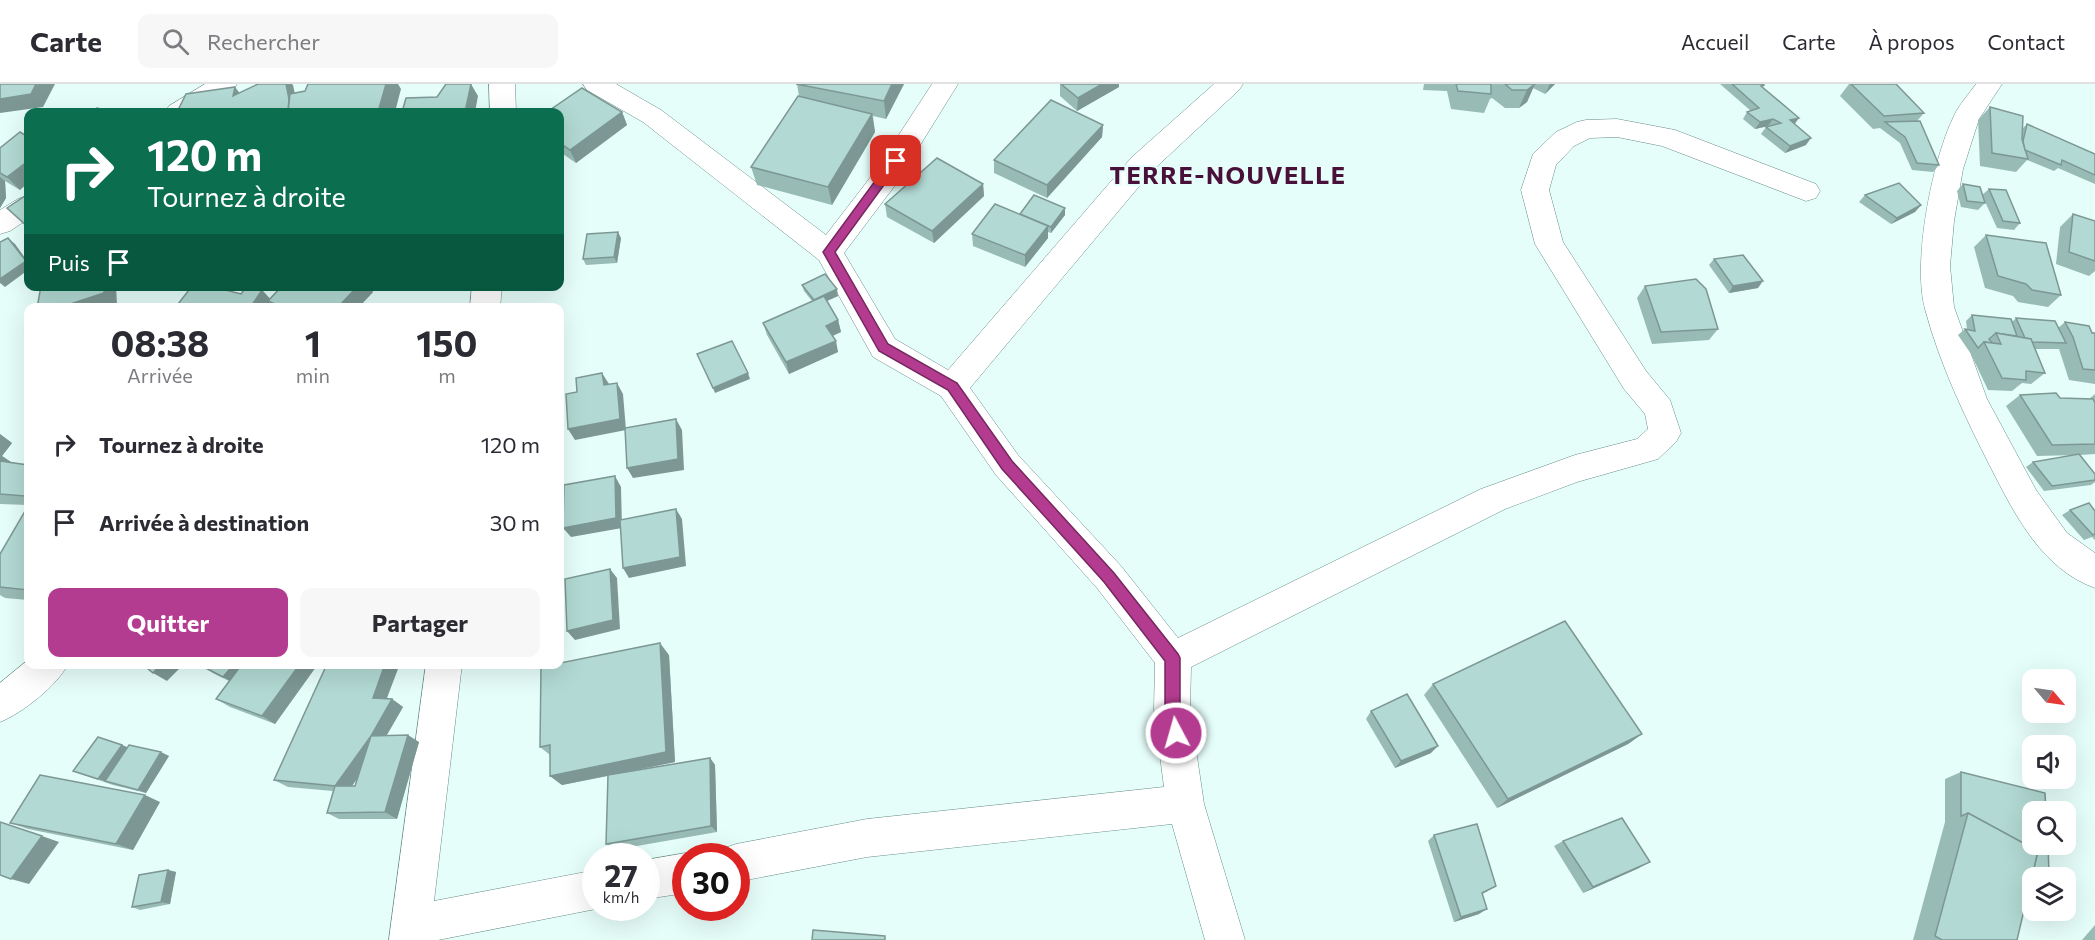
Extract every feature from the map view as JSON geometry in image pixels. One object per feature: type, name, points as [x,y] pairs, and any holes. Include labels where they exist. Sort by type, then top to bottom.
[{"type":"street","points":[[185,108],[224,84]]},
{"type":"street","points":[[502,84],[503,108]]},
{"type":"street","points":[[596,84],[652,116],[829,252],[884,348],[952,387],[1007,465],[1109,577],[1173,658],[1172,710],[1185,804],[1225,940]]},
{"type":"street","points":[[829,252],[886,177],[945,84]]},
{"type":"street","points":[[952,387],[1142,164],[1230,84]]},
{"type":"street","points":[[1989,84],[1966,118],[1949,169],[1940,221],[1936,266],[1939,307],[1972,400],[2024,500],[2055,543],[2095,573]]},
{"type":"street","points":[[1173,658],[1493,499],[1575,469],[1647,450],[1665,433],[1659,409],[1635,380],[1549,244],[1535,190],[1543,161],[1565,139],[1586,129],[1617,128],[1666,137],[1806,191]]},
{"type":"street","points":[[0,224],[24,209]]},
{"type":"street","points":[[0,705],[44,669]]},
{"type":"street","points":[[443,669],[410,933],[582,893]]},
{"type":"street","points":[[750,860],[867,838],[1185,804]]},
{"type":"building","points":[[0,84],[36,84],[31,94],[0,99]]},
{"type":"building","points":[[258,84],[286,84],[288,108],[179,108],[186,94],[235,87],[233,96]]},
{"type":"building","points":[[308,84],[386,84],[379,108],[288,108],[290,94],[305,91]]},
{"type":"building","points":[[446,84],[471,84],[466,108],[403,108],[406,98],[437,97]]},
{"type":"building","points":[[796,84],[892,84],[884,101]]},
{"type":"building","points":[[1061,84],[1102,84],[1078,98]]},
{"type":"building","points":[[1456,84],[1491,84],[1491,94],[1458,91]]},
{"type":"building","points":[[1505,84],[1535,84],[1527,90],[1512,90]]},
{"type":"building","points":[[1732,84],[1763,84],[1761,86],[1799,118],[1790,120],[1811,138],[1790,146],[1766,127],[1781,123],[1773,119],[1760,122],[1747,112],[1759,108]]},
{"type":"building","points":[[1851,84],[1896,84],[1924,113],[1884,116]]},
{"type":"building","points":[[582,88],[622,112],[570,150],[564,146],[564,108],[553,108]]},
{"type":"building","points":[[798,96],[872,114],[828,187],[751,167]]},
{"type":"building","points":[[1051,100],[1103,125],[1047,185],[994,160]]},
{"type":"building","points":[[1990,107],[2023,116],[2022,139],[2028,159],[1992,153]]},
{"type":"building","points":[[1920,121],[1939,165],[1917,163],[1905,137],[1885,122]]},
{"type":"building","points":[[2027,124],[2095,154],[2095,175],[2062,160],[2061,165],[2025,150],[2023,141]]},
{"type":"building","points":[[20,132],[24,134],[24,164],[7,177],[0,173],[0,148]]},
{"type":"building","points":[[937,158],[983,184],[932,231],[885,204]]},
{"type":"building","points":[[1899,183],[1921,205],[1897,218],[1865,195]]},
{"type":"building","points":[[1963,184],[1980,187],[1985,203],[1967,201]]},
{"type":"building","points":[[1989,189],[2006,190],[2020,223],[2003,221]]},
{"type":"building","points":[[1034,195],[1065,208],[1051,227],[1020,214]]},
{"type":"building","points":[[24,197],[24,223],[7,208]]},
{"type":"building","points":[[995,204],[1048,226],[1025,255],[972,234]]},
{"type":"building","points":[[2073,214],[2095,221],[2095,261],[2069,252]]},
{"type":"building","points":[[618,232],[614,257],[583,259],[587,234]]},
{"type":"building","points":[[1986,235],[2046,243],[2061,295],[2032,290],[2026,284],[1998,276]]},
{"type":"building","points":[[8,238],[24,258],[24,262],[0,279],[0,242]]},
{"type":"building","points":[[1743,255],[1763,281],[1733,286],[1714,259]]},
{"type":"building","points":[[825,274],[837,289],[814,300],[802,285]]},
{"type":"building","points":[[1696,279],[1706,289],[1718,329],[1661,332],[1645,286]]},
{"type":"building","points":[[40,291],[104,291],[104,293],[73,303],[38,303]]},
{"type":"building","points":[[188,291],[229,291],[241,294],[243,291],[261,291],[253,303],[179,303]]},
{"type":"building","points":[[277,291],[353,291],[342,303],[273,303],[268,301]]},
{"type":"building","points":[[824,296],[838,320],[826,326],[836,341],[786,362],[763,323]]},
{"type":"building","points":[[1972,315],[2011,319],[2017,336],[1996,333],[1989,339],[1992,343],[1984,342],[1978,348],[1965,329],[1975,331]]},
{"type":"building","points":[[2016,318],[2055,321],[2066,343],[2032,342],[2031,339],[2025,338]]},
{"type":"building","points":[[2065,322],[2089,326],[2092,333],[2095,333],[2095,370],[2083,369],[2073,337]]},
{"type":"building","points":[[1996,333],[2031,339],[2045,373],[2026,371],[2026,380],[2002,378],[1984,342],[2001,344]]},
{"type":"building","points":[[732,341],[748,373],[713,388],[697,354]]},
{"type":"building","points":[[602,373],[604,385],[617,383],[620,419],[568,429],[566,394],[577,392],[576,378]]},
{"type":"building","points":[[2056,393],[2060,398],[2093,399],[2095,403],[2095,444],[2052,445],[2020,395]]},
{"type":"building","points":[[676,419],[678,459],[627,468],[625,428]]},
{"type":"building","points":[[2079,454],[2095,474],[2095,480],[2052,486],[2033,462]]},
{"type":"building","points":[[0,461],[24,464],[24,496],[0,494]]},
{"type":"building","points":[[615,476],[616,518],[564,528],[564,485]]},
{"type":"building","points":[[2089,503],[2095,511],[2095,534],[2093,535],[2070,510]]},
{"type":"building","points":[[676,509],[680,557],[623,568],[620,520]]},
{"type":"building","points":[[24,513],[24,590],[0,587],[0,554]]},
{"type":"building","points":[[610,569],[613,620],[567,631],[565,579]]},
{"type":"building","points":[[1565,621],[1642,734],[1508,799],[1433,684]]},
{"type":"building","points":[[660,643],[666,752],[550,776],[550,745],[540,747],[541,669],[564,669],[564,662]]},
{"type":"building","points":[[208,669],[230,669],[223,677]]},
{"type":"building","points":[[238,669],[296,669],[262,716],[216,699]]},
{"type":"building","points":[[325,669],[383,669],[373,698],[392,699],[371,736],[335,786],[274,780]]},
{"type":"building","points":[[1407,694],[1438,746],[1401,761],[1371,711]]},
{"type":"building","points":[[408,735],[385,812],[327,813],[335,786],[355,786],[371,736]]},
{"type":"building","points":[[98,737],[122,745],[98,779],[73,771]]},
{"type":"building","points":[[129,745],[161,752],[138,790],[105,781]]},
{"type":"building","points":[[710,758],[711,826],[606,843],[608,775]]},
{"type":"building","points":[[1961,772],[2045,793],[2045,801],[2022,801],[2022,842],[1968,813],[1961,816]]},
{"type":"building","points":[[40,775],[145,795],[116,844],[10,823]]},
{"type":"building","points":[[1968,813],[2022,842],[2022,855],[2037,855],[2034,867],[2022,867],[2022,919],[2017,940],[1942,940],[1935,936]]},
{"type":"building","points":[[1622,818],[1650,862],[1593,887],[1563,841]]},
{"type":"building","points":[[0,822],[42,836],[11,879],[0,875]]},
{"type":"building","points":[[1477,824],[1496,886],[1482,893],[1487,909],[1461,917],[1434,835]]},
{"type":"building","points":[[2037,855],[2048,855],[2049,867],[2034,867]]},
{"type":"building","points":[[168,870],[161,902],[132,907],[139,875]]},
{"type":"building","points":[[813,930],[885,936],[885,940],[812,940]]},
{"type":"district","name":"TERRE-NOUVELLE","points":[[1228,176]]},
{"type":"route","points":[[896,161],[829,252],[884,348],[952,387],[1007,465],[1109,577],[1173,658],[1172,710],[1176,733]]}]
